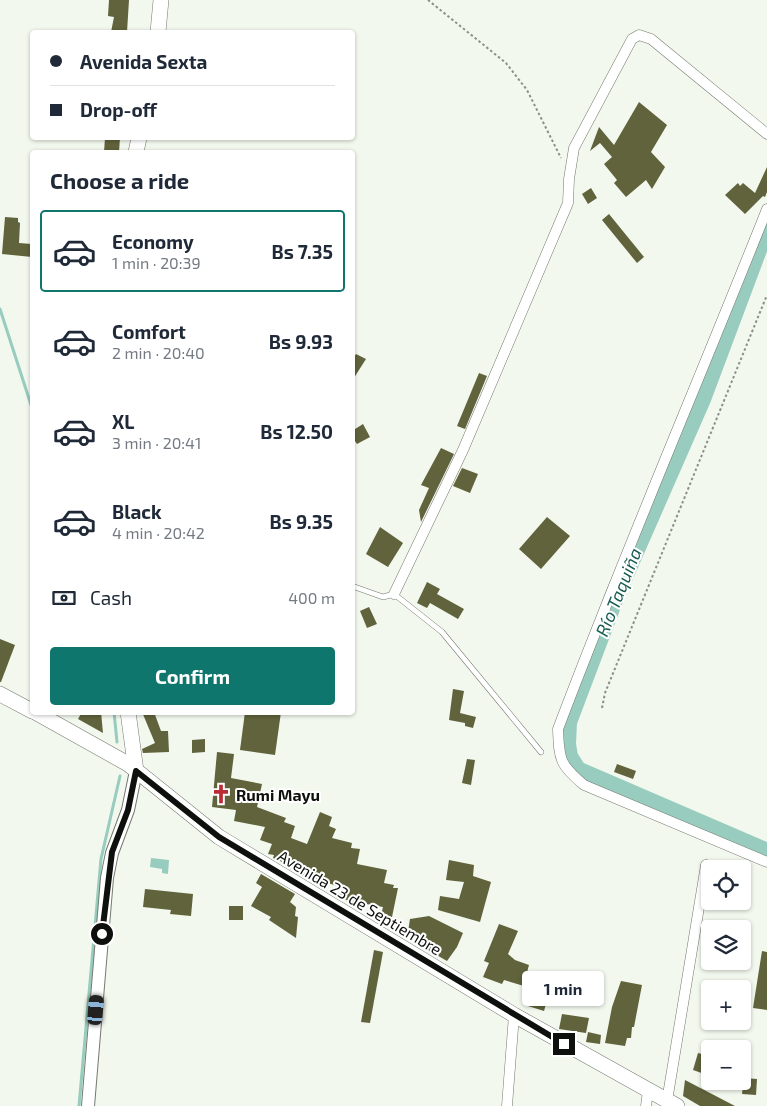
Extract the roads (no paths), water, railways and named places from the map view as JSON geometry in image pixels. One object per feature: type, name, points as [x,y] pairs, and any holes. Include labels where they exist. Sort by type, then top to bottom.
[{"type":"main road","points":[[158,30],[161,0]]},
{"type":"main road","name":"Avenida 23 de Septiembre","points":[[0,694],[30,710]]},
{"type":"main road","name":"Avenida 23 de Septiembre","points":[[40,715],[112,754],[219,837],[514,1015],[672,1103]]},
{"type":"main road","points":[[128,715],[132,768]]},
{"type":"street","points":[[394,594],[463,450],[515,332],[568,203],[569,179],[574,148],[632,40],[639,34],[651,39],[767,134]]},
{"type":"street","points":[[767,209],[694,393],[614,580],[558,729],[559,755],[562,763],[567,771],[584,785],[767,862]]},
{"type":"street","points":[[88,1106],[107,878],[112,852],[130,803],[132,768]]},
{"type":"street","points":[[672,1103],[701,899]]},
{"type":"street","points":[[507,1106],[514,1015]]},
{"type":"street","points":[[646,1106],[648,1090]]},
{"type":"lane","points":[[355,587],[383,597],[394,594],[442,632],[541,752]]},
{"type":"water","points":[[151,858],[169,860],[168,874],[162,873],[162,869],[150,867]]},
{"type":"waterway","name":"Río Taquiña","points":[[767,223],[701,399],[615,595],[567,722],[566,744],[568,757],[577,771],[767,853]]},
{"type":"waterway","points":[[0,309],[30,402]]},
{"type":"waterway","points":[[114,715],[117,742]]},
{"type":"waterway","points":[[79,1106],[101,859],[120,776]]},
{"type":"place","name":"Rumi Mayu","points":[[221,794]]}]
